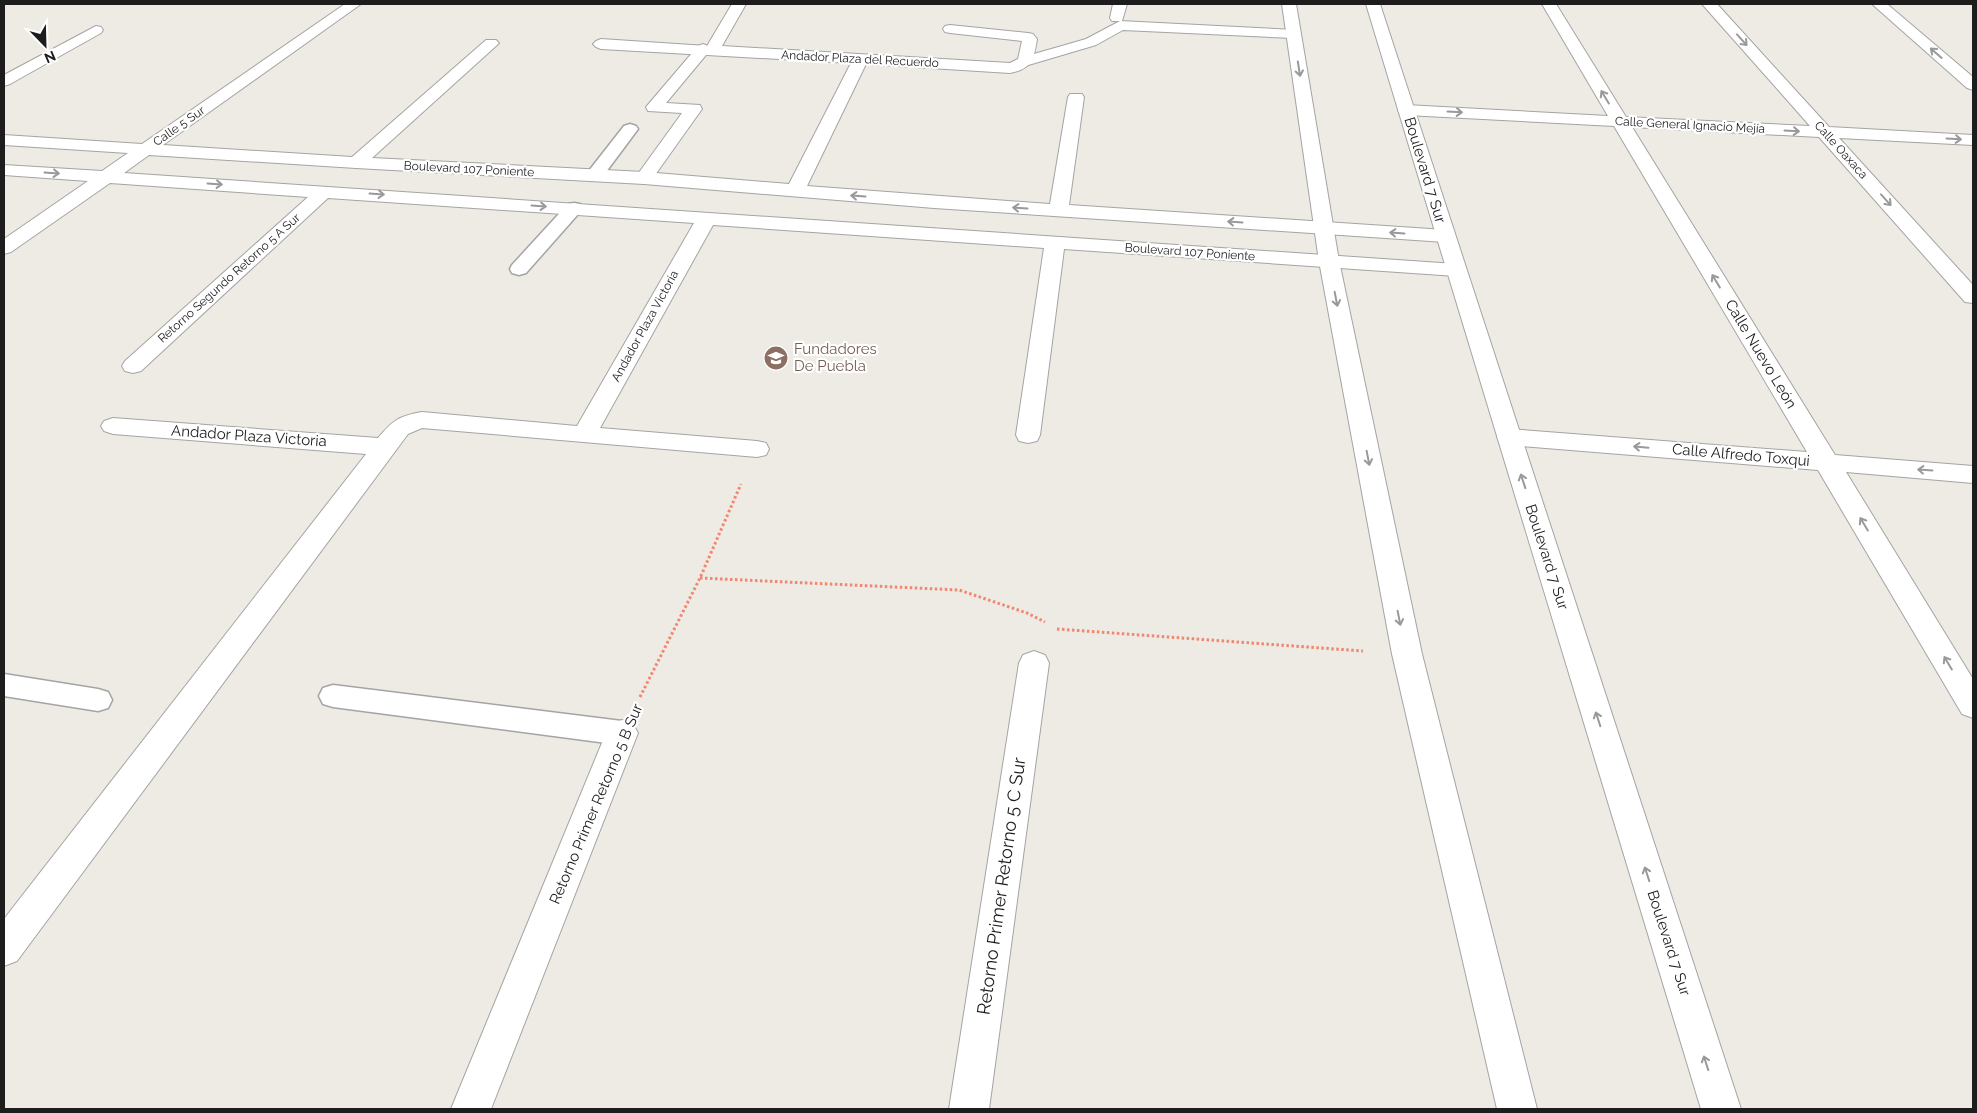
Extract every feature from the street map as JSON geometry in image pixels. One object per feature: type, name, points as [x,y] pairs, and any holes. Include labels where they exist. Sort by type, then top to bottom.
[{"type":"street","name":"Calle 5 Sur","points":[[4,248],[354,4]]},
{"type":"street","points":[[644,178],[694,109],[654,107],[707,50],[739,4]]},
{"type":"street","points":[[1289,4],[1329,261],[1407,654],[1517,1109]]},
{"type":"street","name":"Boulevard 7 Sur","points":[[1373,4],[1721,1109]]},
{"type":"street","name":"Calle Nuevo León","points":[[1549,4],[1973,705]]},
{"type":"street","name":"Calle Oaxaca","points":[[1710,4],[1973,297]]},
{"type":"street","points":[[1878,4],[1973,85]]},
{"type":"street","name":"Andador Plaza del Recuerdo","points":[[600,44],[861,59],[1022,64],[1091,42],[1120,25],[1294,34]]},
{"type":"street","points":[[950,29],[1028,37],[1030,39],[1022,64]]},
{"type":"street","points":[[4,81],[96,30]]},
{"type":"street","points":[[356,163],[491,43]]},
{"type":"street","points":[[795,191],[861,59]]},
{"type":"street","points":[[1059,210],[1076,97]]},
{"type":"street","name":"Calle General Ignacio Mejía","points":[[1406,110],[1973,140]]},
{"type":"street","name":"Boulevard 107 Poniente","points":[[4,140],[356,163],[644,178],[934,202],[1446,236]]},
{"type":"street","points":[[444,199],[473,169]]},
{"type":"street","name":"Boulevard 107 Poniente","points":[[4,170],[1456,270]]},
{"type":"street","name":"Retorno Segundo Retorno 5 A Sur","points":[[133,366],[325,191]]},
{"type":"street","points":[[923,233],[934,202]]},
{"type":"street","name":"Andador Plaza Victoria","points":[[584,435],[706,218]]},
{"type":"street","points":[[1028,435],[1055,242]]},
{"type":"street","points":[[4,948],[399,428],[409,422],[422,420],[757,449]]},
{"type":"street","name":"Andador Plaza Victoria","points":[[113,426],[386,446]]},
{"type":"street","name":"Calle Alfredo Toxqui","points":[[1509,437],[1973,474]]},
{"type":"street","name":"Retorno Primer Retorno 5 C Sur","points":[[969,1109],[1034,663]]},
{"type":"street","name":"Retorno Primer Retorno 5 B Sur","points":[[471,1109],[622,733]]},
{"type":"lane","points":[[594,176],[630,128]]},
{"type":"lane","points":[[520,269],[574,208]]},
{"type":"lane","points":[[4,685],[98,700]]},
{"type":"lane","points":[[333,696],[622,733]]},
{"type":"path","name":"Retorno Primer Retorno 5 B Sur","points":[[622,733],[700,578],[757,449]]},
{"type":"path","points":[[700,578],[959,590],[1027,613],[1058,630],[1407,654]]},
{"type":"place","name":"Fundadores De Puebla","points":[[776,358]]}]
